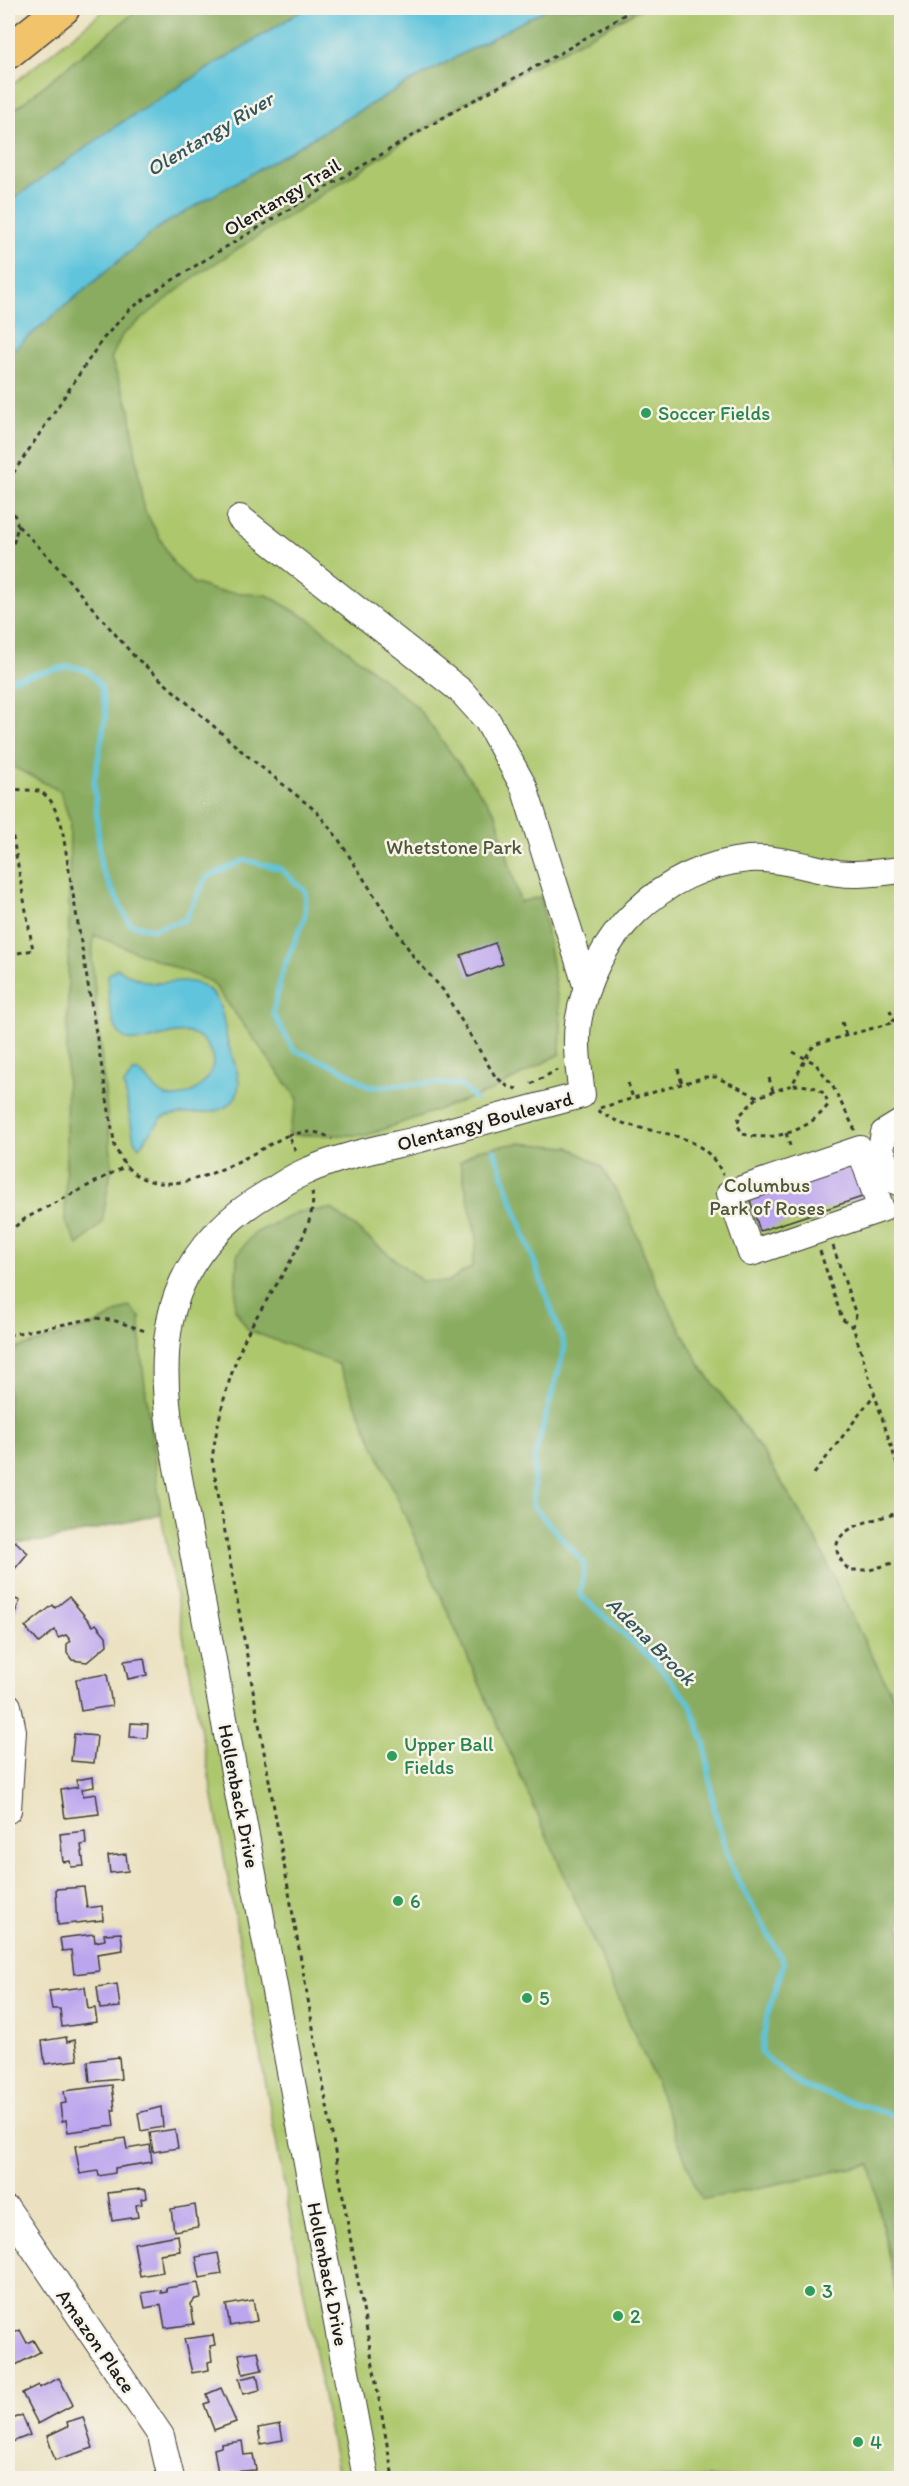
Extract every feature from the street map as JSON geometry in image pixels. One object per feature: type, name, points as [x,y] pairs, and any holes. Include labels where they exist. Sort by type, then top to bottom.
[{"type":"highway","points":[[8,52],[63,8]]},
{"type":"street","points":[[240,518],[461,691],[487,720],[524,788],[587,988]]},
{"type":"street","name":"Olentangy Boulevard","points":[[306,1171],[503,1116],[589,1102],[577,1059],[578,1023],[587,988],[599,959],[616,932],[637,909],[662,890],[690,874],[719,864],[750,859],[784,862],[851,874],[902,870]]},
{"type":"street","points":[[902,1122],[884,1133],[880,1149],[892,1179],[902,1184]]},
{"type":"street","points":[[860,1149],[881,1209],[750,1253],[730,1193],[860,1149]]},
{"type":"street","name":"Hollenback Drive","points":[[306,1171],[252,1202],[215,1231],[196,1258],[181,1285],[167,1338],[165,1398],[366,2478]]},
{"type":"street","points":[[8,1706],[13,1731],[8,1810]]},
{"type":"street","name":"Amazon Place","points":[[8,2210],[161,2436],[171,2478]]},
{"type":"path","name":"Olentangy Trail","points":[[8,481],[102,340],[129,310],[163,286],[318,192],[635,8]]},
{"type":"path","points":[[8,496],[18,526],[46,554],[134,656],[244,753],[316,811],[337,837],[413,956],[443,990],[495,1076],[507,1086],[520,1090]]},
{"type":"path","points":[[8,564],[18,526]]},
{"type":"path","points":[[8,789],[41,791],[51,801],[61,822],[115,1147],[126,1166],[143,1178],[162,1185],[201,1179],[288,1135],[309,1131],[321,1132],[339,1145]]},
{"type":"path","points":[[8,810],[33,950],[8,955]]},
{"type":"path","points":[[890,1010],[894,1022]]},
{"type":"path","points":[[792,1085],[810,1050],[816,1044],[902,1020]]},
{"type":"path","points":[[842,1022],[846,1036]]},
{"type":"path","points":[[793,1052],[815,1063],[832,1085],[852,1122],[860,1149]]},
{"type":"path","points":[[678,1069],[682,1084]]},
{"type":"path","points":[[589,1102],[633,1098],[716,1077],[758,1097]]},
{"type":"path","points":[[769,1078],[773,1092]]},
{"type":"path","points":[[628,1083],[633,1098]]},
{"type":"path","points":[[792,1085],[813,1086],[821,1090],[828,1104],[813,1120],[786,1134],[764,1137],[743,1134],[738,1126],[739,1116],[758,1097],[792,1085]]},
{"type":"path","points":[[589,1102],[609,1118],[627,1125],[667,1132],[698,1145],[716,1159],[730,1193]]},
{"type":"path","points":[[786,1134],[790,1143]]},
{"type":"path","points":[[288,1135],[306,1171],[314,1201],[305,1230],[290,1261],[246,1336],[221,1405],[212,1459],[393,2478]]},
{"type":"path","points":[[8,1232],[26,1218],[126,1166]]},
{"type":"path","points":[[821,1229],[842,1319],[853,1327]]},
{"type":"path","points":[[821,1229],[856,1315],[853,1327],[902,1480]]},
{"type":"path","points":[[8,1335],[96,1318],[116,1321],[167,1338]]},
{"type":"path","points":[[813,1474],[874,1395]]},
{"type":"path","points":[[902,1512],[851,1527],[839,1538],[837,1546],[843,1563],[849,1570],[870,1570],[902,1560]]},
{"type":"green space","points":[[107,8],[140,8],[8,115],[8,88]]},
{"type":"green space","points":[[140,8],[306,8],[119,124],[8,203],[8,115]]},
{"type":"green space","name":"Whetstone Park","points":[[548,8],[901,8],[901,2478],[338,2478],[129,1340],[8,1378],[8,354]]},
{"type":"green space","points":[[548,8],[642,8],[461,105],[194,277],[122,335],[111,359],[130,410],[143,507],[174,564],[193,583],[216,591],[267,595],[312,621],[417,707],[496,814],[520,902],[541,897],[561,1021],[560,1054],[491,1091],[367,1135],[288,1135],[298,1099],[212,982],[94,935],[92,959],[112,1164],[102,1223],[78,1245],[65,1221],[70,821],[60,791],[8,764],[8,354],[159,227],[404,85]]},
{"type":"green space","points":[[519,1143],[569,1147],[601,1166],[625,1206],[658,1288],[700,1365],[766,1457],[816,1539],[852,1617],[901,1712],[901,2317],[870,2164],[701,2200],[654,2078],[338,1364],[248,1330],[235,1309],[237,1255],[253,1234],[298,1212],[332,1209],[422,1281],[447,1282],[472,1267],[477,1239],[460,1162],[477,1150]]},
{"type":"green space","points":[[129,1306],[140,1317],[141,1353],[161,1514],[46,1541],[8,1543],[8,1351],[97,1324]]},
{"type":"water","name":"Olentangy River","points":[[306,8],[548,8],[404,85],[159,227],[8,354],[8,203],[119,124]]},
{"type":"water","points":[[117,968],[145,981],[189,982],[208,989],[221,1009],[227,1040],[239,1080],[237,1095],[225,1107],[208,1112],[170,1115],[162,1118],[139,1147],[134,1140],[124,1085],[133,1072],[139,1072],[162,1094],[175,1097],[193,1092],[201,1086],[207,1079],[213,1062],[211,1053],[199,1037],[183,1032],[149,1040],[133,1041],[120,1034],[111,1014],[108,975]]},
{"type":"building","points":[[495,943],[503,964],[469,977],[461,955]]},
{"type":"building","points":[[856,1158],[868,1195],[760,1231],[748,1194]]},
{"type":"building","points":[[15,1541],[28,1553],[13,1571],[8,1567],[8,1550]]},
{"type":"building","points":[[8,1596],[20,1601],[14,1615],[8,1612]]},
{"type":"building","points":[[69,1597],[93,1626],[96,1624],[106,1636],[107,1645],[87,1662],[72,1660],[67,1653],[67,1644],[71,1641],[66,1635],[58,1638],[55,1630],[39,1643],[25,1627],[53,1605],[55,1608]]},
{"type":"building","points":[[144,1658],[147,1675],[128,1679],[124,1661]]},
{"type":"building","points":[[107,1674],[112,1706],[81,1711],[76,1679]]},
{"type":"building","points":[[131,1723],[148,1724],[147,1738],[130,1737]]},
{"type":"building","points":[[74,1734],[97,1736],[94,1763],[71,1761]]},
{"type":"building","points":[[93,1777],[94,1787],[82,1789],[83,1796],[96,1794],[99,1814],[65,1818],[61,1790],[78,1787],[76,1780]]},
{"type":"building","points":[[85,1831],[86,1844],[81,1845],[84,1866],[71,1867],[70,1861],[63,1862],[60,1834]]},
{"type":"building","points":[[126,1854],[128,1871],[110,1873],[108,1856]]},
{"type":"building","points":[[84,1887],[87,1908],[102,1906],[103,1920],[58,1925],[56,1889]]},
{"type":"building","points":[[121,1933],[123,1950],[97,1954],[99,1971],[74,1974],[71,1950],[62,1951],[60,1938],[94,1934],[95,1942],[105,1940],[104,1934]]},
{"type":"building","points":[[117,1984],[120,2007],[100,2009],[97,1987]]},
{"type":"building","points":[[85,1987],[88,2009],[95,2008],[97,2022],[62,2027],[60,2009],[52,2009],[49,1991]]},
{"type":"building","points":[[66,2037],[67,2042],[75,2040],[78,2060],[45,2064],[42,2041]]},
{"type":"building","points":[[119,2057],[121,2079],[90,2082],[88,2061]]},
{"type":"building","points":[[112,2085],[114,2126],[68,2132],[66,2120],[62,2121],[60,2104],[66,2103],[64,2091]]},
{"type":"building","points":[[161,2107],[163,2127],[141,2131],[138,2113]]},
{"type":"building","points":[[175,2129],[178,2148],[153,2152],[150,2133]]},
{"type":"building","points":[[125,2138],[127,2149],[150,2145],[152,2162],[115,2168],[115,2173],[99,2176],[98,2171],[80,2174],[75,2146]]},
{"type":"building","points":[[146,2190],[147,2198],[141,2199],[142,2204],[136,2205],[138,2217],[112,2221],[108,2193]]},
{"type":"building","points":[[195,2205],[198,2227],[174,2231],[171,2209]]},
{"type":"building","points":[[178,2235],[180,2251],[160,2254],[163,2272],[140,2276],[134,2243]]},
{"type":"building","points":[[218,2253],[222,2274],[200,2278],[196,2257]]},
{"type":"building","points":[[198,2283],[201,2298],[195,2299],[191,2304],[194,2324],[165,2328],[161,2305],[145,2308],[142,2293],[161,2290],[161,2293],[167,2292],[166,2288]]},
{"type":"building","points":[[253,2300],[257,2321],[230,2326],[226,2305]]},
{"type":"building","points":[[20,2330],[27,2343],[33,2340],[40,2352],[16,2365],[10,2352],[13,2350],[8,2336]]},
{"type":"building","points":[[213,2335],[215,2345],[210,2346],[212,2361],[208,2362],[209,2370],[192,2373],[184,2339]]},
{"type":"building","points":[[258,2351],[262,2370],[243,2374],[239,2354]]},
{"type":"building","points":[[257,2375],[260,2390],[243,2394],[239,2379]]},
{"type":"building","points":[[59,2378],[73,2405],[38,2424],[22,2393]]},
{"type":"building","points":[[221,2388],[236,2422],[214,2430],[204,2404],[210,2402],[207,2394]]},
{"type":"building","points":[[22,2415],[30,2435],[12,2442],[8,2421]]},
{"type":"building","points":[[83,2417],[93,2448],[55,2460],[47,2436],[68,2426],[67,2422]]},
{"type":"building","points":[[280,2424],[283,2440],[261,2444],[258,2428]]},
{"type":"building","points":[[242,2441],[244,2455],[253,2454],[256,2470],[218,2473],[214,2449],[221,2447],[221,2444]]},
{"type":"waterway","name":"Adena Brook","points":[[8,680],[70,666],[88,671],[101,686],[106,714],[94,782],[101,868],[130,924],[152,929],[185,920],[206,878],[245,860],[281,869],[306,892],[305,917],[282,972],[273,1013],[294,1050],[339,1068],[370,1087],[437,1083],[462,1086],[475,1099]]},
{"type":"waterway","name":"Adena Brook","points":[[494,1150],[565,1347],[535,1456],[533,1506],[585,1564],[580,1595],[656,1663],[690,1703],[705,1745],[715,1813],[731,1867],[784,1963],[767,2016],[761,2053],[801,2086],[902,2118]]},
{"type":"place","name":"Soccer Fields","points":[[646,413]]},
{"type":"place","name":"Upper Ball Fields","points":[[392,1756]]},
{"type":"place","name":"6","points":[[398,1901]]},
{"type":"place","name":"5","points":[[527,1998]]},
{"type":"place","name":"3","points":[[810,2291]]},
{"type":"place","name":"2","points":[[618,2316]]},
{"type":"place","name":"4","points":[[858,2442]]},
{"type":"park label","name":"Columbus Park of Roses","points":[[767,1196]]}]
